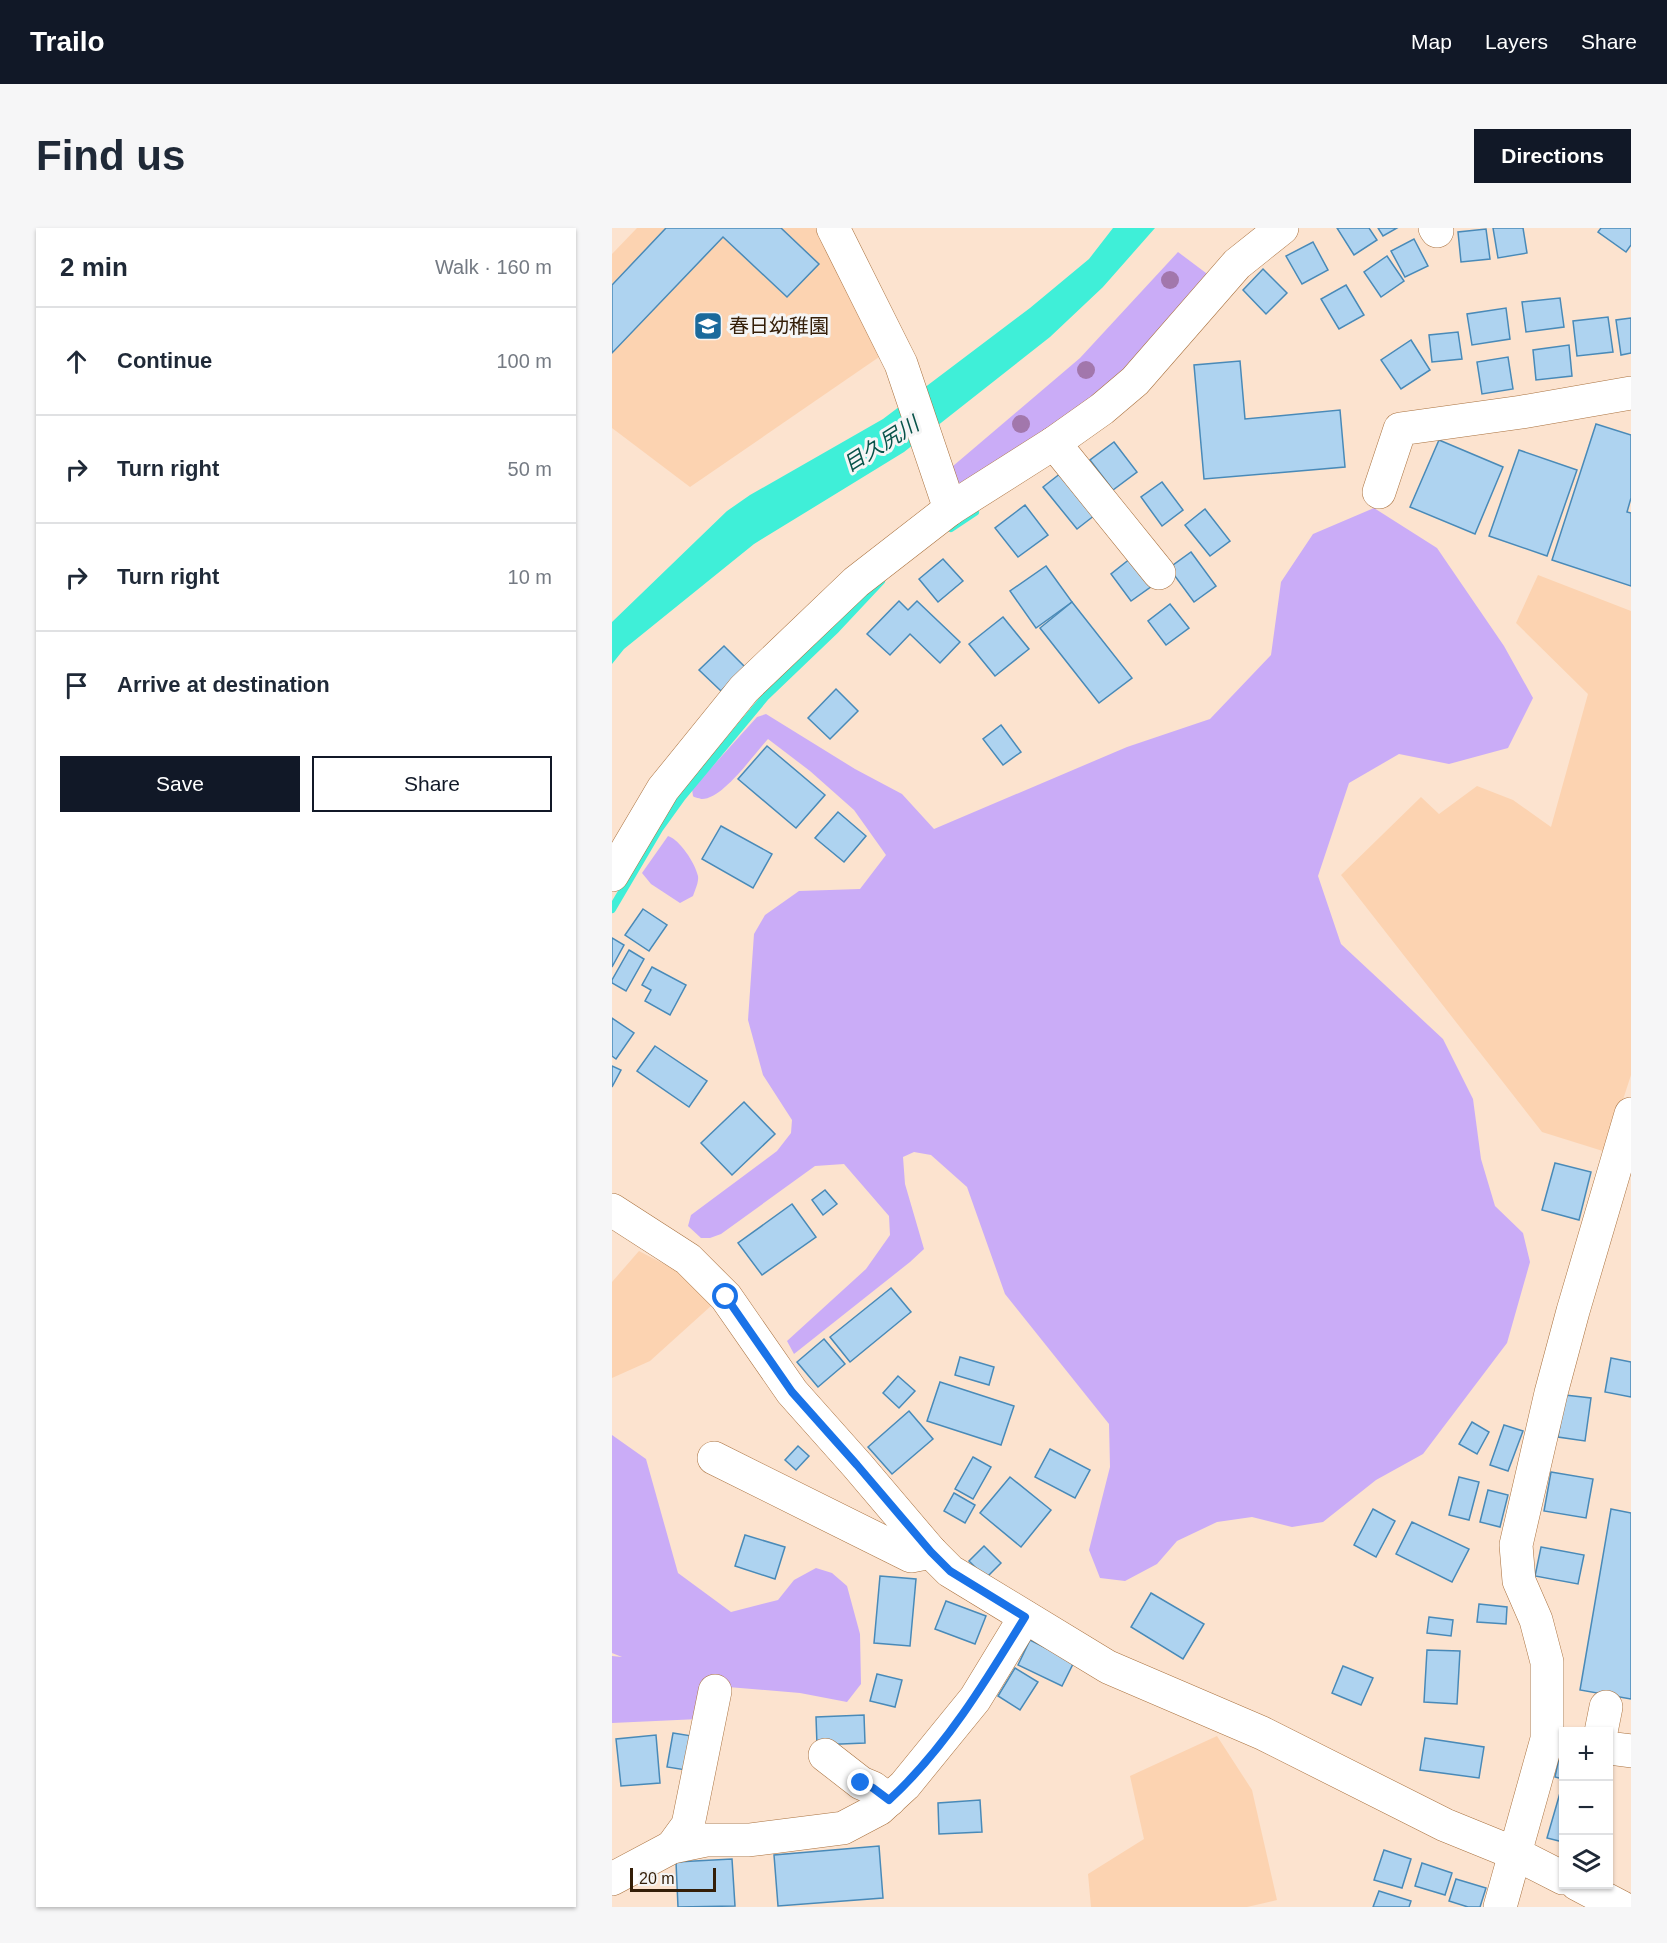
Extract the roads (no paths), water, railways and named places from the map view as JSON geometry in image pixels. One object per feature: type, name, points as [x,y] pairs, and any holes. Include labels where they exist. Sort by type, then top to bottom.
[{"type":"street","points":[[833,228],[901,364],[950,509]]},
{"type":"street","points":[[612,875],[663,789],[744,689],[856,582],[950,509],[1054,443],[1102,409],[1135,381],[1237,264],[1282,228]]},
{"type":"street","points":[[1379,492],[1401,429],[1522,412],[1631,393]]},
{"type":"street","points":[[1054,443],[1159,573]]},
{"type":"street","points":[[1500,1907],[1514,1852],[1555,1741],[1547,1662],[1536,1620],[1519,1581],[1516,1545],[1564,1342],[1631,1114]]},
{"type":"street","points":[[612,1210],[688,1259],[726,1297],[792,1392],[950,1571],[1108,1667],[1262,1733],[1445,1825],[1514,1852],[1559,1876]]},
{"type":"street","points":[[714,1458],[911,1556],[931,1552]]},
{"type":"street","points":[[612,1879],[672,1847],[706,1840],[749,1840],[843,1828],[879,1809],[905,1785],[975,1699],[1025,1617]]},
{"type":"street","points":[[672,1847],[688,1825],[715,1691]]},
{"type":"street","points":[[1613,1749],[1631,1751]]},
{"type":"street","points":[[825,1755],[861,1783],[873,1788],[889,1800]]},
{"type":"street","points":[[1587,1889],[1622,1907]]},
{"type":"water","name":"目久尻川","points":[[1113,228],[1155,228],[1103,287],[1050,337],[904,452],[754,544],[624,649],[612,664],[612,622],[727,511],[750,495],[883,419],[1030,308],[1089,259]]},
{"type":"waterway","points":[[951,528],[975,512]]},
{"type":"waterway","points":[[612,909],[659,829],[682,797],[766,696],[836,629],[881,581]]},
{"type":"place","name":"春日幼稚園","points":[[708,326]]}]
